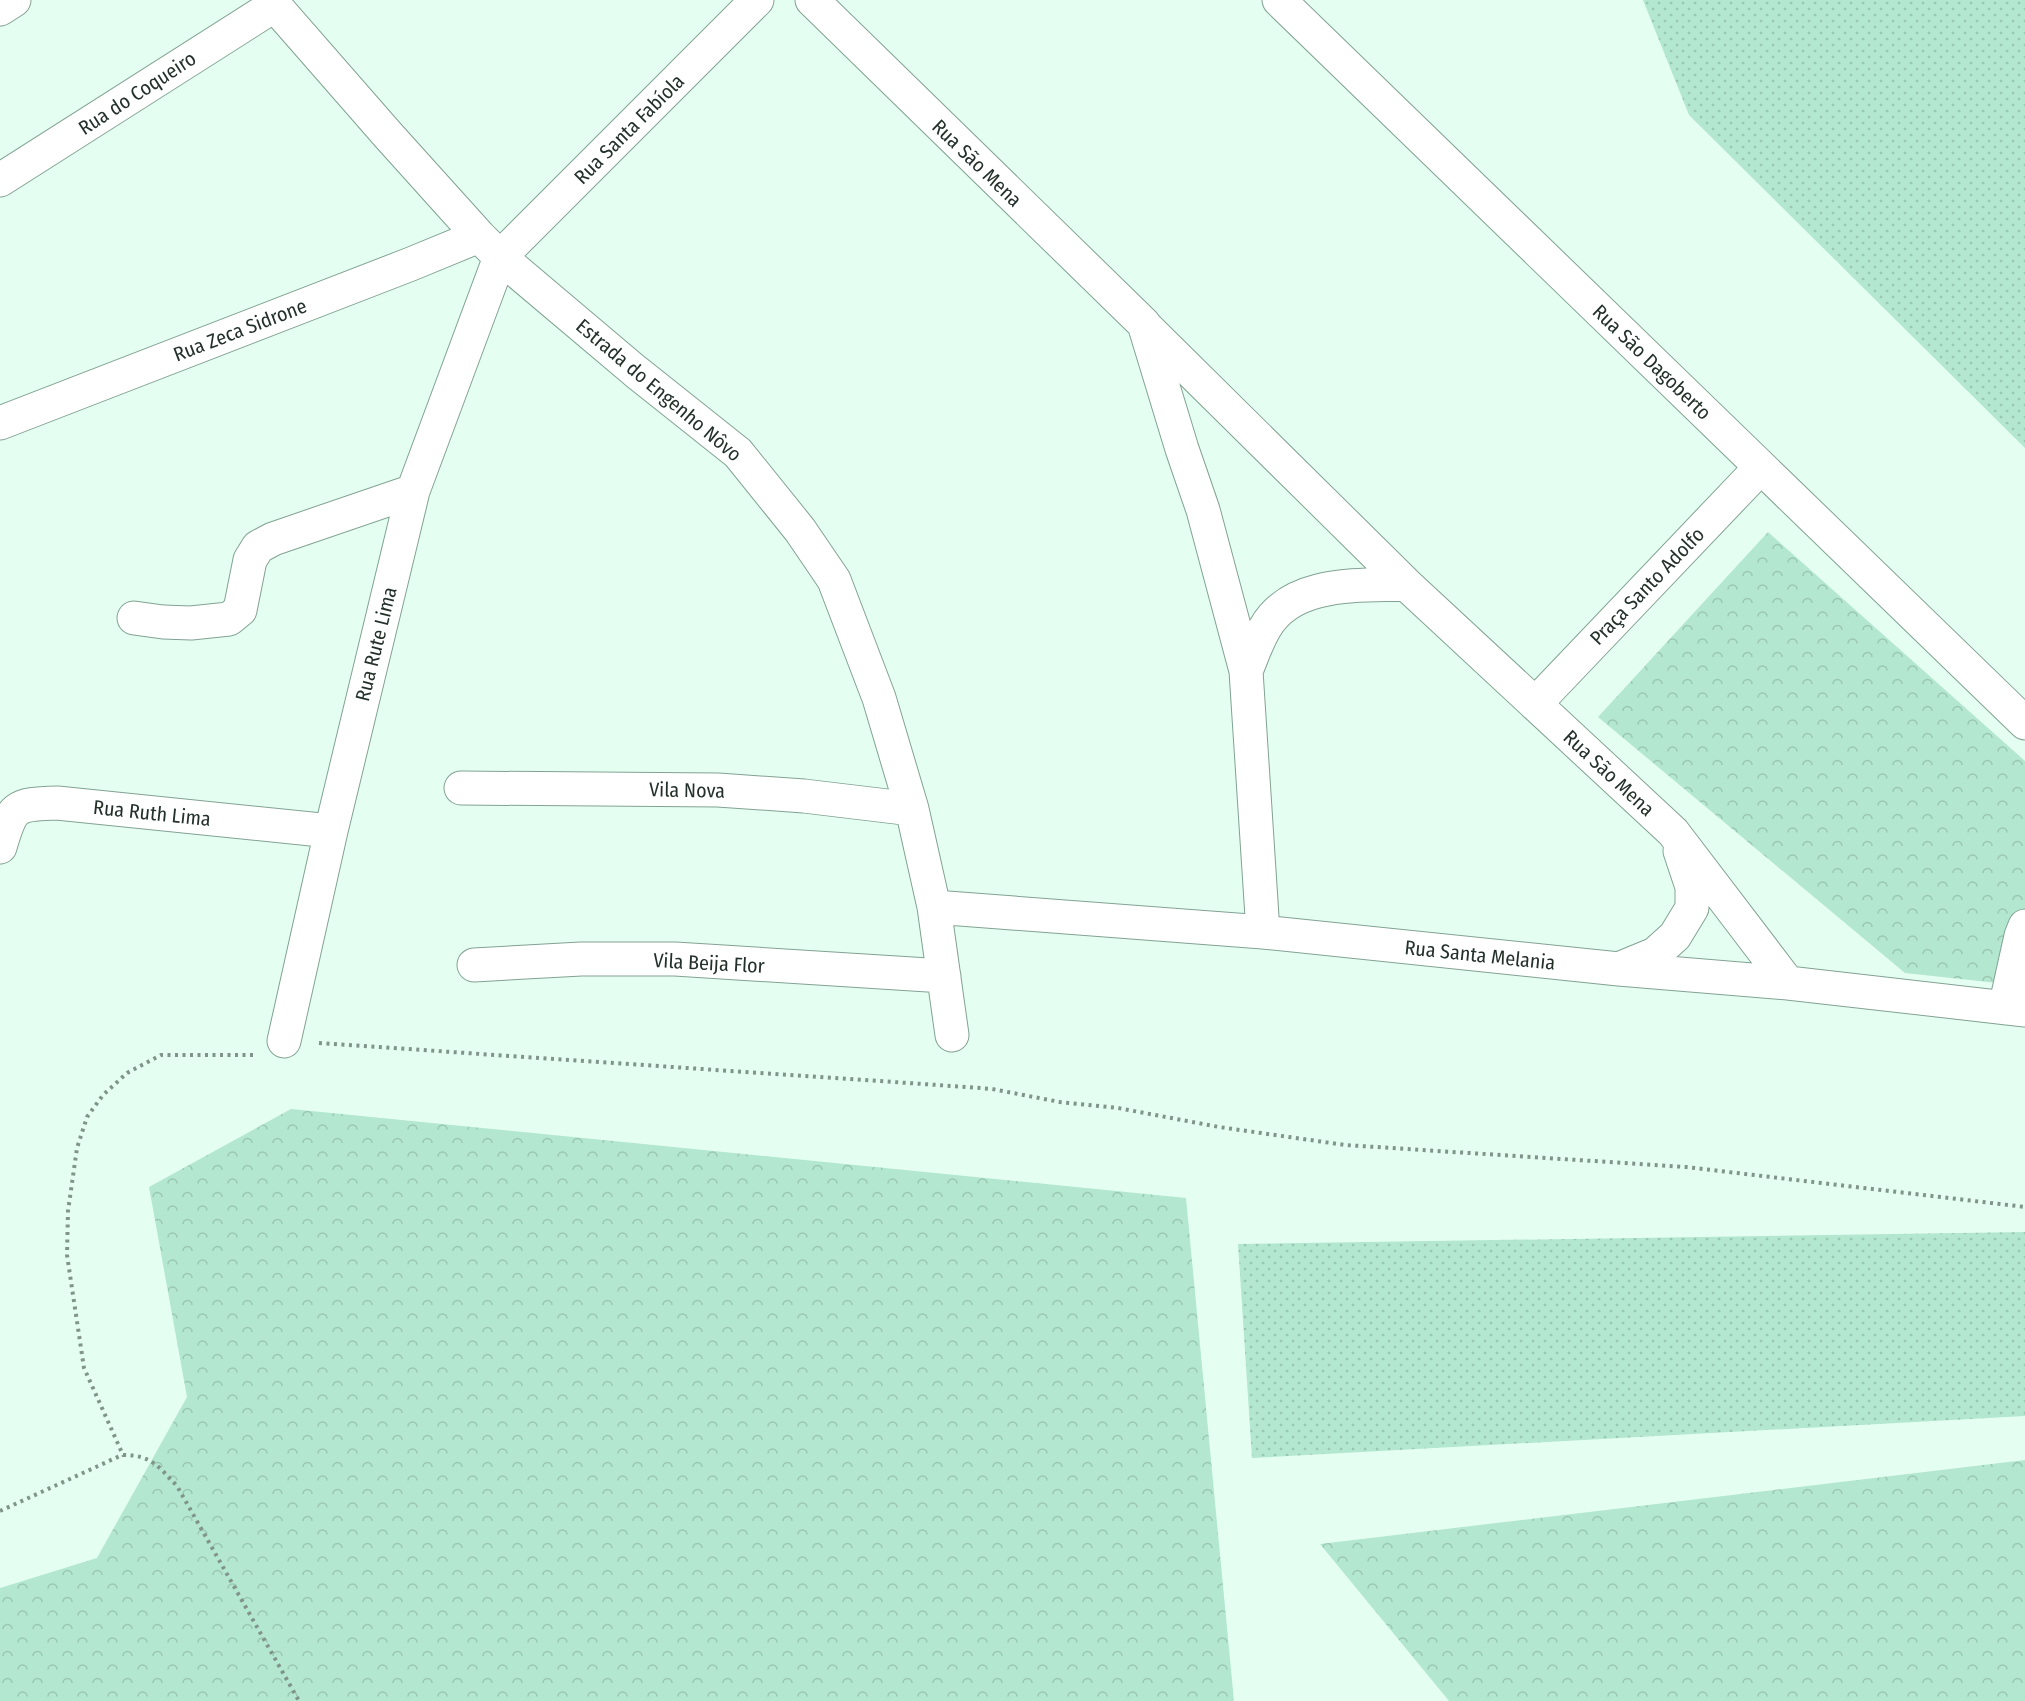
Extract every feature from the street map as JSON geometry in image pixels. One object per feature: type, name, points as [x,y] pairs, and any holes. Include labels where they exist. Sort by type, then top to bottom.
[{"type":"street","points":[[0,9],[14,0]]},
{"type":"street","name":"Rua Santa Fabíola","points":[[489,247],[757,0]]},
{"type":"street","name":"Rua São Mena","points":[[812,0],[1406,584],[1673,832],[1788,983]]},
{"type":"street","name":"Rua São Dagoberto","points":[[1279,0],[2025,723]]},
{"type":"street","name":"Estrada do Engenho Nôvo","points":[[272,3],[489,247],[635,371],[738,453],[800,530],[834,580],[879,698],[912,809],[934,907],[952,1035]]},
{"type":"street","name":"Rua do Coqueiro","points":[[0,180],[272,3]]},
{"type":"street","name":"Rua Zeca Sidrone","points":[[0,423],[411,264],[489,247]]},
{"type":"street","name":"Rua Rute Lima","points":[[284,1041],[331,831],[413,491],[489,247]]},
{"type":"street","name":"Rua São Mena","points":[[1144,324],[1203,510],[1246,671],[1263,932]]},
{"type":"street","name":"Praça Santo Adolfo","points":[[1534,704],[1760,468]]},
{"type":"street","points":[[134,618],[191,623],[229,619],[240,610],[250,560],[258,547],[273,539],[413,491]]},
{"type":"street","name":"Rua São Mena","points":[[1246,671],[1265,626],[1282,608],[1304,596],[1340,586],[1406,584]]},
{"type":"street","name":"Vila Nova","points":[[461,788],[718,790],[804,796],[912,809]]},
{"type":"street","name":"Rua Ruth Lima","points":[[0,847],[8,819],[17,809],[34,804],[57,803],[331,831]]},
{"type":"street","points":[[1619,969],[1655,954],[1675,936],[1692,908],[1692,887],[1673,832]]},
{"type":"street","name":"Rua Santa Melania","points":[[934,907],[1263,932],[1619,969],[1788,983],[2015,1009]]},
{"type":"street","points":[[2015,1009],[2021,936],[2025,926]]},
{"type":"street","name":"Vila Beija Flor","points":[[474,965],[581,959],[675,959],[944,976]]},
{"type":"path","points":[[123,1455],[84,1368],[67,1255],[68,1211],[77,1148],[87,1117],[103,1095],[127,1072],[161,1055],[261,1055],[276,1049],[284,1041],[992,1089],[1060,1102],[1118,1108],[1219,1127],[1345,1144],[1686,1167],[2025,1207]]},
{"type":"path","points":[[0,1511],[123,1455],[139,1455],[150,1460],[177,1486],[299,1701]]},
{"type":"green space","points":[[1643,0],[2025,0],[2025,448],[1689,115]]},
{"type":"green space","points":[[1768,532],[2025,761],[2025,986],[1905,973],[1598,717]]},
{"type":"green space","points":[[291,1109],[1186,1198],[1234,1701],[0,1701],[0,1588],[97,1558],[187,1397],[149,1187]]},
{"type":"green space","points":[[2025,1232],[2025,1416],[1252,1458],[1238,1244]]},
{"type":"green space","points":[[2025,1460],[2025,1701],[1449,1701],[1320,1544]]}]
